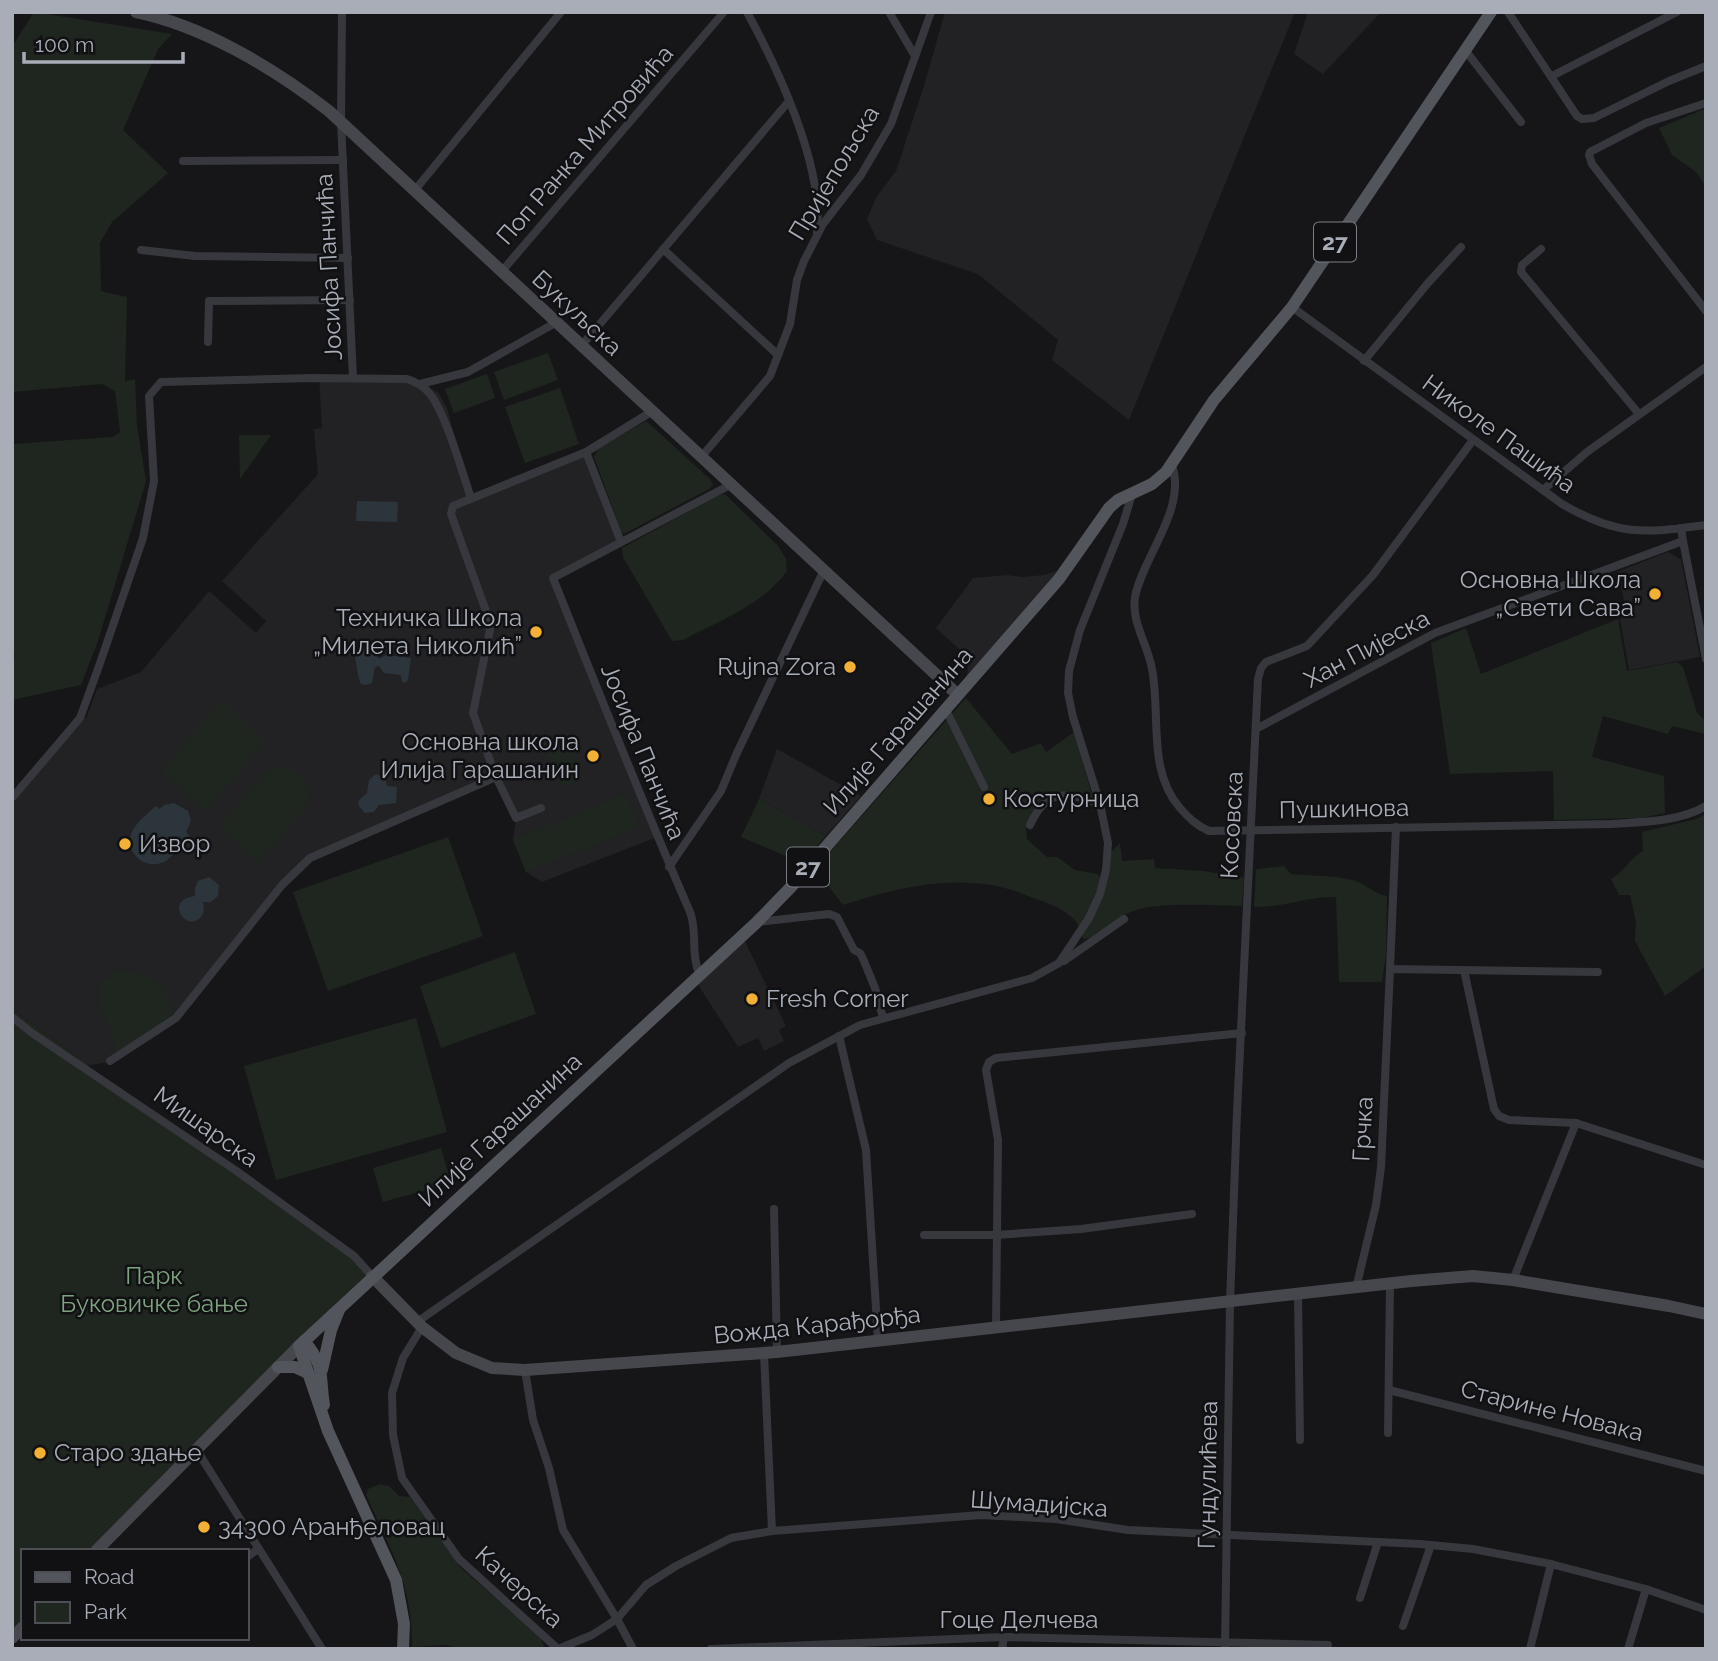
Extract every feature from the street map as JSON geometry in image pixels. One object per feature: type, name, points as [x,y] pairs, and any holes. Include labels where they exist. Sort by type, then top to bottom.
[{"type":"main road","name":"Букуљска","points":[[136,12],[171,17],[267,68],[310,96],[415,190],[957,694]]},
{"type":"main road","name":"Илије Гарашанина","points":[[98,1549],[372,1276],[756,923],[825,849],[1059,579],[1104,513],[1113,504],[1158,480],[1171,465],[1214,401],[1292,307],[1491,12]]},
{"type":"main road","name":"Вожда Карађорђа","points":[[372,1276],[446,1346],[468,1359],[492,1368],[525,1370],[771,1352],[1473,1276],[1704,1311]]},
{"type":"main road","name":"27","points":[[328,1431],[322,1370],[331,1330],[341,1307]]},
{"type":"main road","name":"27","points":[[302,1344],[315,1354],[322,1370]]},
{"type":"main road","name":"27","points":[[302,1344],[308,1373],[328,1431],[396,1580],[404,1624],[403,1649]]},
{"type":"main road","points":[[278,1367],[295,1367],[308,1373]]},
{"type":"street","name":"Јосифа Панчића","points":[[342,12],[342,160],[353,378],[398,377],[420,384]]},
{"type":"street","points":[[415,190],[561,12]]},
{"type":"street","name":"Поп Ранка Митровића","points":[[502,271],[724,12]]},
{"type":"street","points":[[747,12],[768,50],[789,101],[811,167],[818,203],[816,238]]},
{"type":"street","points":[[889,12],[915,55]]},
{"type":"street","name":"Пријепољска","points":[[702,456],[770,376],[790,324],[800,270],[823,225],[861,175],[891,124],[932,12]]},
{"type":"street","points":[[1507,12],[1577,116],[1589,119],[1706,66]]},
{"type":"street","points":[[1552,76],[1677,12]]},
{"type":"street","points":[[1465,50],[1521,122]]},
{"type":"street","points":[[582,345],[789,101]]},
{"type":"street","points":[[1706,103],[1646,123],[1590,152],[1589,155],[1592,163],[1706,312]]},
{"type":"street","points":[[183,161],[342,160]]},
{"type":"street","points":[[1364,361],[1461,247]]},
{"type":"street","points":[[663,249],[778,355]]},
{"type":"street","points":[[1541,249],[1522,265],[1521,272],[1639,414]]},
{"type":"street","points":[[141,250],[185,256],[348,257]]},
{"type":"street","points":[[208,342],[209,301],[350,300]]},
{"type":"street","name":"Николе Пашића","points":[[1292,307],[1543,490],[1589,520],[1633,531],[1706,525]]},
{"type":"street","points":[[420,384],[467,372],[557,322]]},
{"type":"street","points":[[1543,490],[1587,452],[1706,367]]},
{"type":"street","points":[[12,798],[80,718],[100,666],[143,538],[154,481],[149,396],[161,382],[353,378]]},
{"type":"street","points":[[420,384],[431,394],[439,410],[471,498]]},
{"type":"street","points":[[541,808],[516,818],[496,777],[473,713],[491,625],[451,514],[453,506],[586,452],[651,412]]},
{"type":"street","name":"Косовска","points":[[1230,1301],[1258,678],[1266,662],[1307,646],[1373,575],[1474,440]]},
{"type":"street","points":[[586,452],[621,542],[732,484]]},
{"type":"street","name":"Пушкинова","points":[[1171,465],[1176,477],[1175,489],[1161,534],[1136,593],[1134,606],[1156,691],[1158,765],[1165,786],[1174,801],[1200,828],[1209,831],[1611,824],[1660,820],[1706,806]]},
{"type":"street","points":[[1059,963],[1089,918],[1100,894],[1106,870],[1108,843],[1100,804],[1073,717],[1068,693],[1069,671],[1080,630],[1132,495]]},
{"type":"street","points":[[1681,528],[1706,659]]},
{"type":"street","name":"Хан Пијеска","points":[[1256,729],[1435,633],[1683,541]]},
{"type":"street","name":"Јосифа Панчића","points":[[621,542],[553,578],[669,867],[692,916],[695,965],[700,975]]},
{"type":"street","points":[[669,867],[721,791],[824,570]]},
{"type":"street","points":[[945,708],[984,787]]},
{"type":"street","points":[[110,1061],[176,1017],[282,886],[310,858],[496,777]]},
{"type":"street","points":[[1030,825],[1041,804],[1050,798],[1073,797],[1100,804]]},
{"type":"street","name":"Грчка","points":[[1356,1288],[1374,1215],[1380,1171],[1396,827]]},
{"type":"street","points":[[756,923],[829,914],[837,917],[854,950],[860,953],[864,961],[883,1018]]},
{"type":"street","points":[[420,1324],[789,1063],[860,1025],[1032,978],[1104,935],[1124,919]]},
{"type":"street","points":[[1390,969],[1598,972]]},
{"type":"street","points":[[1464,970],[1494,1109],[1499,1116],[1509,1120],[1576,1123],[1706,1165]]},
{"type":"street","name":"Мишарска","points":[[12,1017],[238,1172],[345,1249],[372,1276]]},
{"type":"street","points":[[996,1327],[998,1140],[986,1070],[989,1062],[996,1058],[1242,1033]]},
{"type":"street","points":[[839,1036],[866,1150],[878,1340]]},
{"type":"street","points":[[1513,1280],[1576,1123]]},
{"type":"street","points":[[772,1531],[771,1352],[774,1209]]},
{"type":"street","points":[[924,1235],[996,1235],[1080,1229],[1192,1214]]},
{"type":"street","points":[[1388,1433],[1390,1284]]},
{"type":"street","points":[[1298,1294],[1300,1440]]},
{"type":"street","name":"Гундулићева","points":[[1225,1645],[1230,1301]]},
{"type":"street","name":"Качерска","points":[[420,1324],[403,1358],[392,1393],[393,1435],[402,1478],[459,1559],[558,1649]]},
{"type":"street","points":[[525,1370],[533,1420],[549,1468],[559,1520],[633,1649]]},
{"type":"street","name":"Старине Новака","points":[[1389,1390],[1706,1471]]},
{"type":"street","points":[[196,1449],[322,1649]]},
{"type":"street","name":"Шумадијска","points":[[558,1649],[592,1635],[617,1619],[646,1586],[676,1566],[731,1538],[772,1531],[981,1515],[1056,1519],[1128,1530],[1473,1549],[1551,1564],[1646,1589],[1706,1610]]},
{"type":"street","points":[[1360,1598],[1378,1542]]},
{"type":"street","points":[[1404,1626],[1431,1545]]},
{"type":"street","points":[[248,1556],[258,1549]]},
{"type":"street","points":[[1530,1649],[1551,1564]]},
{"type":"street","points":[[1628,1649],[1646,1589]]},
{"type":"street","points":[[1002,1649],[1003,1637]]},
{"type":"street","name":"Гоце Делчева","points":[[711,1649],[1003,1637],[1225,1645],[1328,1645]]},
{"type":"shaded area","points":[[945,12],[1295,12],[1129,420],[1052,360],[1058,340],[978,274],[877,240],[867,219],[877,196],[896,171]]},
{"type":"shaded area","points":[[1308,12],[1381,12],[1323,74],[1294,54]]},
{"type":"shaded area","points":[[319,376],[415,377],[420,384],[438,392],[447,408],[471,498],[586,452],[621,542],[553,578],[657,837],[542,882],[526,872],[513,840],[516,818],[496,778],[310,858],[282,885],[176,1018],[109,1062],[84,1066],[66,1048],[12,1009],[12,806],[32,773],[87,716],[97,689],[141,672],[209,591],[256,633],[266,621],[222,581],[318,474],[314,429],[322,428]]},
{"type":"shaded area","points":[[357,501],[398,502],[397,522],[356,521]]},
{"type":"shaded area","name":"Основна Школа „Свети Сава”","points":[[1668,552],[1681,559],[1700,657],[1629,670],[1620,619],[1628,616],[1617,572]]},
{"type":"shaded area","points":[[1068,568],[967,682],[968,657],[936,628],[973,578],[1043,575]]},
{"type":"shaded area","points":[[368,646],[374,649],[379,659],[386,655],[411,658],[408,680],[402,682],[401,675],[384,673],[379,666],[375,667],[372,683],[361,684],[355,656],[360,648]]},
{"type":"shaded area","points":[[777,749],[861,796],[826,836],[759,799]]},
{"type":"shaded area","points":[[376,774],[385,778],[387,786],[397,787],[396,803],[379,805],[374,812],[365,813],[358,805],[359,800],[367,793],[369,780]]},
{"type":"shaded area","points":[[174,803],[188,811],[191,821],[186,832],[190,836],[167,860],[159,864],[144,862],[130,846],[133,830],[156,806],[160,809],[164,805]]},
{"type":"shaded area","points":[[209,877],[219,885],[218,896],[211,902],[203,902],[200,918],[189,921],[180,913],[181,903],[186,898],[195,896],[198,881]]},
{"type":"shaded area","points":[[742,935],[786,1026],[779,1030],[784,1041],[764,1051],[758,1038],[738,1047],[695,980]]},
{"type":"green space","points":[[34,12],[172,34],[158,49],[123,130],[168,173],[112,222],[100,243],[101,291],[127,297],[125,381],[135,379],[137,426],[146,481],[98,641],[81,685],[12,700],[12,658],[15,657],[12,645],[12,444],[113,437],[120,432],[115,391],[102,384],[12,392],[12,47]]},
{"type":"green space","points":[[1706,110],[1706,187],[1696,172],[1672,155],[1659,128]]},
{"type":"green space","points":[[548,353],[558,380],[504,400],[494,372]]},
{"type":"green space","points":[[487,374],[495,398],[454,413],[445,389]]},
{"type":"green space","points":[[560,388],[579,444],[525,463],[505,407]]},
{"type":"green space","points":[[646,421],[710,479],[713,485],[624,534],[594,457],[598,449]]},
{"type":"green space","points":[[239,435],[271,435],[240,479]]},
{"type":"green space","points":[[725,494],[779,547],[786,559],[787,571],[766,593],[740,611],[683,640],[672,641],[623,557],[622,548]]},
{"type":"green space","points":[[1618,619],[1627,671],[1677,662],[1683,667],[1697,713],[1706,721],[1706,734],[1672,726],[1668,734],[1603,716],[1592,757],[1664,776],[1665,813],[1642,818],[1554,820],[1553,771],[1450,774],[1431,643],[1466,628],[1481,674]]},
{"type":"green space","points":[[966,698],[1012,754],[1041,743],[1046,752],[1074,732],[1093,798],[1044,799],[1036,805],[1026,829],[1027,839],[1047,857],[1057,857],[1075,870],[1097,874],[1106,884],[1111,852],[1120,843],[1122,861],[1154,859],[1155,868],[1204,871],[1244,878],[1242,906],[1156,906],[1131,912],[1096,935],[1083,939],[1078,925],[1063,911],[1016,891],[991,885],[926,885],[843,905],[815,869]]},
{"type":"green space","points":[[222,700],[265,742],[205,812],[161,771]]},
{"type":"green space","points":[[564,733],[583,779],[561,787],[542,741]]},
{"type":"green space","points":[[280,767],[295,771],[301,776],[307,787],[307,802],[304,810],[258,863],[219,826],[267,771]]},
{"type":"green space","points":[[626,794],[639,827],[526,872],[513,840]]},
{"type":"green space","points":[[759,799],[826,836],[802,863],[741,837]]},
{"type":"green space","points":[[1706,814],[1706,966],[1665,996],[1635,941],[1636,922],[1630,895],[1619,895],[1611,879],[1643,851],[1642,832],[1696,819]]},
{"type":"green space","points":[[448,837],[483,936],[328,991],[293,892]]},
{"type":"green space","points":[[1284,866],[1291,874],[1330,876],[1357,881],[1387,896],[1386,955],[1382,982],[1339,982],[1336,897],[1254,907],[1256,869]]},
{"type":"green space","points":[[515,952],[536,1014],[441,1048],[420,986]]},
{"type":"green space","points":[[127,971],[155,980],[165,991],[176,1018],[117,1056],[111,1030],[101,1009],[100,982],[112,977],[111,972]]},
{"type":"green space","name":"Парк Буковичке бање","points":[[12,1009],[66,1048],[84,1066],[354,1256],[372,1276],[98,1549],[21,1549],[21,1629],[12,1638]]},
{"type":"green space","points":[[416,1018],[447,1132],[276,1180],[244,1066]]},
{"type":"green space","points":[[441,1148],[451,1183],[383,1202],[373,1168]]},
{"type":"green space","points":[[380,1484],[389,1486],[399,1496],[410,1497],[460,1567],[540,1637],[543,1649],[459,1649],[447,1645],[412,1647],[409,1605],[404,1586],[366,1495],[368,1489]]},
{"type":"place","name":"Основна Школа „Свети Сава”","points":[[1655,594]]},
{"type":"place","name":"Техничка Школа „Милета Николић”","points":[[536,632]]},
{"type":"place","name":"Rujna Zora","points":[[850,667]]},
{"type":"place","name":"Основна школа Илија Гарашанин","points":[[593,756]]},
{"type":"place","name":"Костурница","points":[[989,799]]},
{"type":"place","name":"Извор","points":[[125,844]]},
{"type":"place","name":"Fresh Corner","points":[[752,999]]},
{"type":"place","name":"Старо здање","points":[[40,1453]]},
{"type":"place","name":"34300 Аранђеловац","points":[[204,1527]]}]
